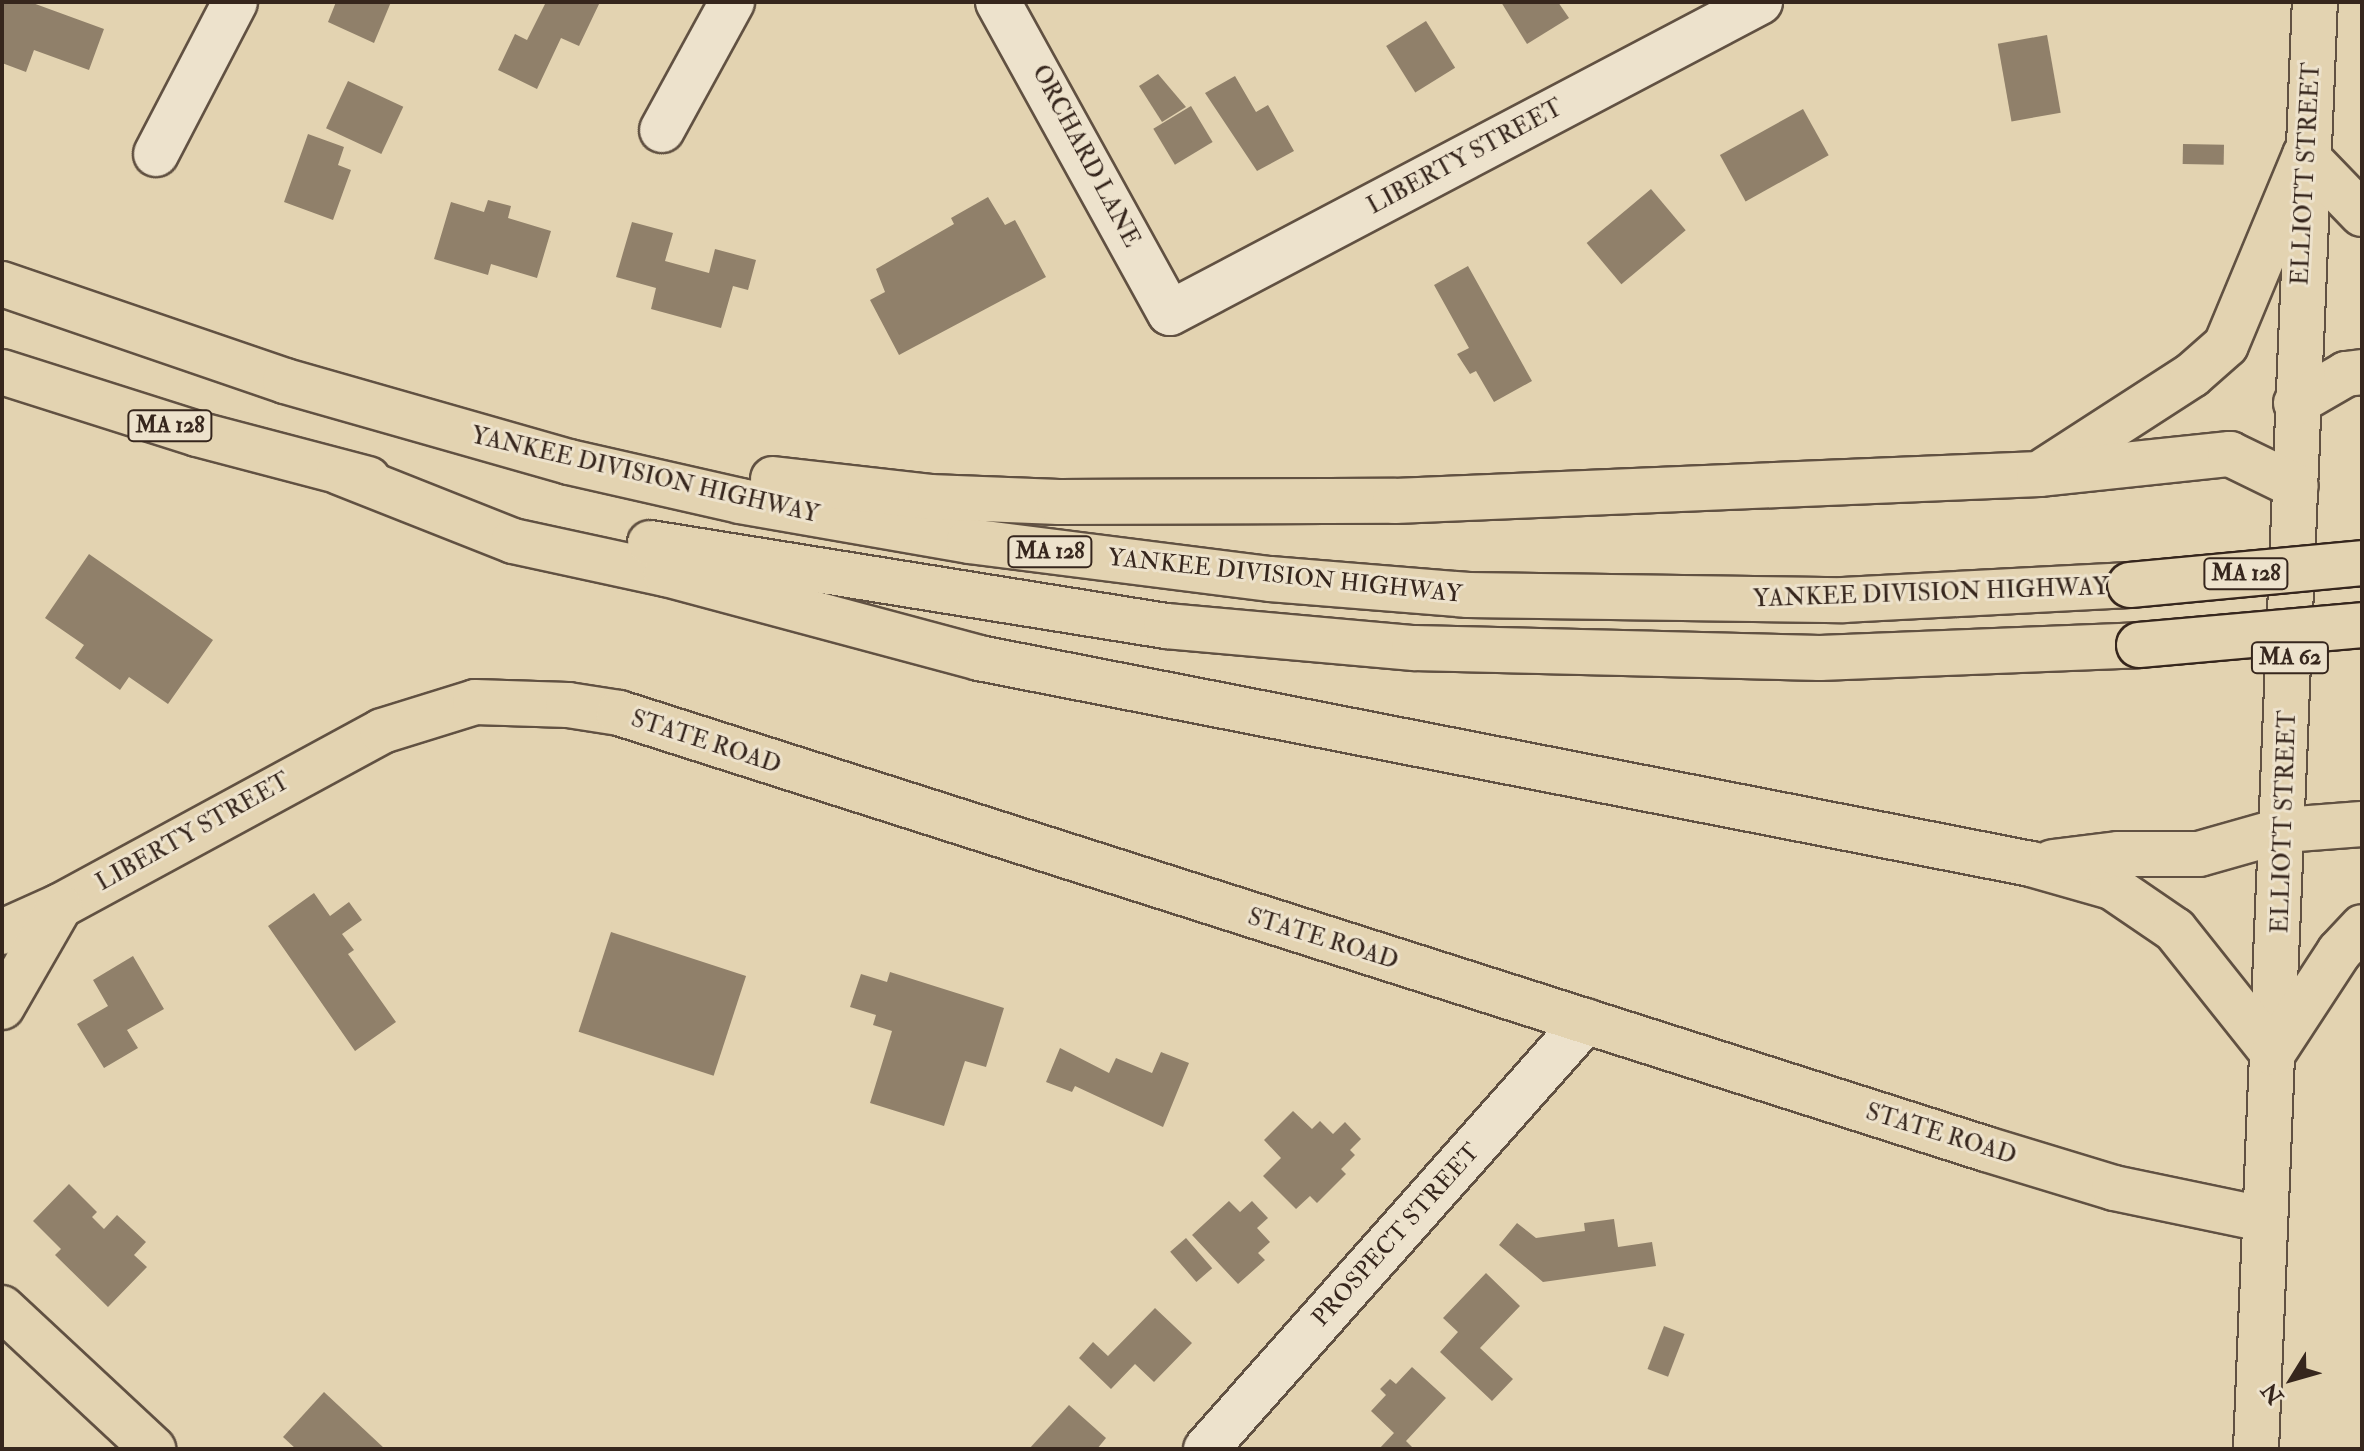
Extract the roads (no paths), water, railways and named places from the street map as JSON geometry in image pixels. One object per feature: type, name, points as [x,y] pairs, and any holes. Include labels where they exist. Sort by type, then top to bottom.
[{"type":"main road","name":"ELLIOTT STREET","points":[[2256,1449],[2263,1219],[2284,830],[2305,155],[2315,2]]},
{"type":"main road","points":[[2039,474],[2192,375],[2226,345],[2305,155],[2362,214]]},
{"type":"main road","name":"YANKEE DIVISION HIGHWAY","points":[[2,284],[285,381],[569,462],[740,501],[969,541],[1256,577],[1468,595],[1711,600],[1991,595],[2362,563]]},
{"type":"main road","name":"MA 128","points":[[2,372],[197,434],[339,472],[622,538],[769,565],[1166,626],[1414,648],[1679,658],[1820,658],[2139,645],[2362,625]]},
{"type":"main road","points":[[2296,403],[2346,374],[2362,372]]},
{"type":"main road","points":[[285,381],[568,442],[785,481],[930,497],[1395,501],[2039,474],[2230,454],[2296,486]]},
{"type":"main road","points":[[339,472],[513,541],[666,574],[979,658],[2031,864],[2112,887],[2162,918],[2273,1053],[2339,952],[2362,927]]},
{"type":"main road","name":"STATE ROAD","points":[[382,731],[475,702],[568,705],[619,713],[2114,1188],[2263,1219]]},
{"type":"main road","name":"LIBERTY STREET","points":[[2,932],[60,906],[382,731]]},
{"type":"main road","points":[[2031,864],[2118,854],[2199,854],[2284,830],[2362,824]]},
{"type":"main road","points":[[2,1007],[60,906]]},
{"type":"main road","points":[[2,1308],[153,1449]]},
{"type":"street","points":[[156,154],[235,2]]},
{"type":"street","points":[[662,130],[732,2]]},
{"type":"street","name":"ORCHARD LANE","points":[[998,2],[1170,313]]},
{"type":"street","name":"LIBERTY STREET","points":[[1170,313],[1760,2]]},
{"type":"street","name":"PROSPECT STREET","points":[[1206,1449],[1586,1021]]}]
